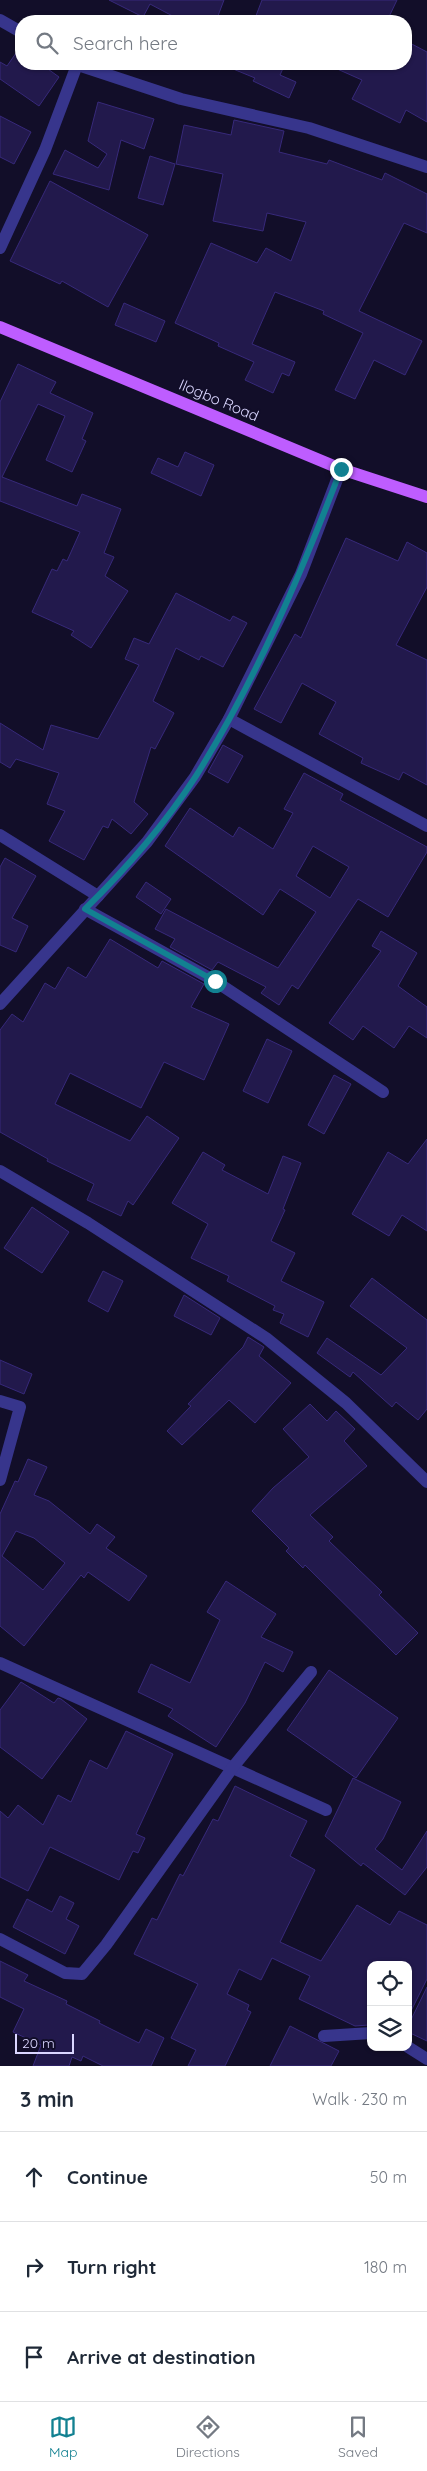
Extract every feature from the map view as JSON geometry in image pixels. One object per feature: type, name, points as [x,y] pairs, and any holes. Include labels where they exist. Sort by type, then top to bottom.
[{"type":"main road","name":"Ilogbo Road","points":[[0,327],[341,469],[427,497]]},
{"type":"street","points":[[0,20],[15,29]]},
{"type":"street","points":[[0,248],[45,150],[74,70]]},
{"type":"street","points":[[94,70],[181,99],[309,128],[427,166]]},
{"type":"street","points":[[0,1004],[148,842],[195,777],[229,719],[301,574],[341,469]]},
{"type":"street","points":[[229,719],[427,826]]},
{"type":"street","points":[[0,835],[98,896]]},
{"type":"street","points":[[85,909],[215,981],[383,1092]]},
{"type":"street","points":[[0,1171],[88,1223],[266,1338],[346,1403],[427,1482]]},
{"type":"street","points":[[0,1401],[20,1407],[3,1475],[0,1480]]},
{"type":"street","points":[[0,1663],[326,1810]]},
{"type":"street","points":[[0,1939],[65,1973],[82,1974],[106,1945],[232,1767],[311,1672]]},
{"type":"street","points":[[324,2036],[367,2034]]},
{"type":"street","points":[[412,2050],[427,2059]]},
{"type":"building","points":[[109,0],[224,0],[218,15],[171,15],[150,4],[144,15],[139,15]]},
{"type":"building","points":[[262,0],[397,0],[390,15],[256,15]]},
{"type":"building","points":[[412,44],[427,52],[427,122],[406,110],[400,123],[352,99],[362,80],[340,70],[412,70]]},
{"type":"building","points":[[15,55],[15,70],[49,70],[59,77],[39,106],[0,79],[0,62],[7,66]]},
{"type":"building","points":[[236,70],[282,70],[280,75],[296,82],[289,98],[253,81],[255,78]]},
{"type":"building","points":[[98,102],[154,119],[144,149],[121,140],[109,190],[53,174],[65,150],[98,168],[107,154],[88,141]]},
{"type":"building","points":[[0,116],[31,132],[14,164],[0,157]]},
{"type":"building","points":[[234,120],[284,131],[279,152],[327,164],[329,160],[382,180],[385,173],[427,194],[427,233],[404,223],[359,311],[422,341],[405,375],[374,360],[355,399],[335,390],[363,333],[323,314],[324,311],[275,292],[252,344],[295,362],[289,376],[282,373],[273,393],[245,380],[254,362],[218,346],[219,343],[175,323],[211,243],[257,263],[266,248],[291,261],[306,222],[267,213],[263,231],[213,221],[223,174],[176,164],[184,125],[231,135]]},
{"type":"building","points":[[150,156],[175,164],[163,205],[138,198]]},
{"type":"building","points":[[50,181],[148,235],[108,307],[62,281],[60,284],[10,261]]},
{"type":"building","points":[[124,303],[165,321],[156,342],[115,325]]},
{"type":"building","points":[[18,364],[56,382],[50,393],[93,413],[82,439],[86,441],[72,472],[46,460],[65,416],[38,404],[2,477],[77,506],[82,494],[121,509],[104,553],[114,557],[105,576],[128,591],[91,648],[71,635],[74,631],[32,612],[52,569],[57,571],[63,559],[67,561],[80,532],[0,501],[0,402]]},
{"type":"building","points":[[185,452],[214,465],[201,496],[151,473],[158,458],[178,467]]},
{"type":"building","points":[[346,538],[398,561],[407,542],[427,553],[427,587],[396,645],[427,660],[427,785],[403,772],[399,780],[361,763],[363,758],[319,734],[336,702],[302,683],[281,723],[254,709],[295,634],[301,638]]},
{"type":"building","points":[[176,593],[230,621],[233,616],[247,623],[223,667],[201,656],[199,660],[176,648],[153,701],[174,713],[155,749],[151,747],[134,802],[148,814],[131,834],[112,819],[108,828],[103,826],[84,860],[49,841],[65,811],[47,804],[59,773],[16,759],[10,768],[0,762],[0,723],[43,750],[51,725],[98,739],[139,665],[125,659],[134,638],[149,644]]},
{"type":"building","points":[[223,745],[243,756],[228,783],[208,772]]},
{"type":"building","points":[[304,773],[343,794],[340,800],[427,847],[427,852],[388,917],[358,899],[298,989],[292,985],[279,1005],[261,993],[266,987],[218,962],[212,970],[170,947],[175,939],[155,929],[166,909],[278,968],[316,912],[280,889],[263,915],[165,846],[190,808],[233,837],[239,827],[273,849],[293,813],[284,809]],"holes":[[[313,846],[349,867],[330,898],[296,876]]]},
{"type":"building","points":[[5,858],[36,876],[12,918],[28,926],[16,952],[0,945],[0,867]]},
{"type":"building","points":[[146,882],[171,899],[161,914],[136,897]]},
{"type":"building","points":[[381,931],[417,953],[398,986],[427,1007],[427,1038],[409,1026],[394,1048],[363,1026],[353,1040],[329,1023],[381,951],[372,946]]},
{"type":"building","points":[[110,939],[158,968],[162,961],[204,984],[191,1007],[229,1024],[204,1080],[164,1062],[141,1108],[70,1073],[55,1104],[130,1141],[147,1116],[179,1138],[133,1205],[128,1201],[121,1216],[87,1200],[94,1184],[47,1161],[48,1159],[0,1132],[0,1030],[12,1014],[23,1022],[45,983],[55,989],[68,967],[86,978]]},
{"type":"building","points":[[267,1039],[292,1051],[268,1103],[243,1091]]},
{"type":"building","points":[[334,1075],[351,1084],[324,1134],[308,1125]]},
{"type":"building","points":[[427,1139],[427,1231],[402,1215],[389,1236],[352,1214],[388,1152],[408,1164]]},
{"type":"building","points":[[203,1152],[225,1165],[222,1170],[268,1194],[283,1156],[301,1163],[283,1209],[285,1210],[271,1241],[295,1253],[281,1281],[324,1302],[308,1337],[280,1323],[284,1314],[273,1310],[275,1306],[227,1281],[229,1276],[191,1258],[208,1224],[172,1203]]},
{"type":"building","points":[[32,1207],[69,1232],[42,1273],[4,1248]]},
{"type":"building","points":[[103,1271],[123,1281],[108,1312],[88,1301]]},
{"type":"building","points":[[372,1278],[427,1320],[427,1409],[418,1420],[396,1402],[392,1407],[353,1372],[350,1377],[317,1353],[327,1338],[381,1375],[407,1348],[350,1306]]},
{"type":"building","points":[[184,1295],[220,1318],[211,1335],[174,1316]]},
{"type":"building","points":[[248,1337],[264,1347],[259,1356],[291,1383],[255,1423],[229,1400],[182,1445],[167,1431],[191,1406],[188,1404],[243,1347]]},
{"type":"building","points":[[0,1360],[32,1374],[24,1394],[0,1384]]},
{"type":"building","points":[[310,1404],[327,1421],[336,1411],[355,1429],[344,1441],[367,1466],[310,1515],[333,1537],[329,1541],[382,1592],[379,1595],[418,1633],[396,1655],[305,1565],[303,1568],[286,1551],[289,1548],[252,1511],[273,1488],[309,1457],[283,1429]]},
{"type":"building","points":[[28,1459],[47,1467],[34,1495],[49,1501],[90,1534],[97,1524],[115,1537],[106,1548],[147,1576],[129,1601],[88,1572],[84,1578],[81,1575],[24,1646],[0,1626],[0,1514],[15,1481],[18,1482]],"holes":[[[16,1531],[34,1538],[65,1563],[43,1590],[2,1556]]]},
{"type":"building","points":[[226,1581],[276,1614],[261,1637],[293,1652],[283,1672],[265,1662],[245,1703],[216,1747],[168,1716],[173,1709],[138,1692],[151,1664],[190,1683],[220,1620],[207,1612]]},
{"type":"building","points":[[329,1670],[398,1718],[356,1778],[287,1730]]},
{"type":"building","points":[[21,1682],[54,1703],[58,1698],[61,1699],[87,1719],[42,1779],[0,1747],[0,1710]]},
{"type":"building","points":[[126,1731],[173,1754],[136,1834],[145,1838],[138,1853],[133,1851],[119,1880],[50,1847],[28,1891],[0,1877],[0,1811],[8,1818],[18,1805],[43,1825],[58,1795],[71,1802],[90,1760],[107,1769]]},
{"type":"building","points":[[353,1778],[401,1802],[383,1839],[375,1849],[402,1870],[427,1831],[427,1867],[405,1895],[363,1863],[361,1866],[325,1836]]},
{"type":"building","points":[[235,1786],[307,1821],[290,1856],[315,1870],[280,1942],[321,1961],[357,1905],[390,1925],[399,1911],[427,1925],[427,1979],[412,2009],[412,1961],[367,1961],[367,2025],[355,2026],[299,1999],[310,1976],[272,1958],[261,1980],[239,1969],[227,1994],[249,2005],[247,2010],[251,2012],[225,2066],[188,2066],[196,2050],[171,2038],[198,1984],[134,1954],[152,1918],[157,1920],[180,1874],[183,1876],[213,1819],[218,1821]]},
{"type":"building","points":[[60,1896],[74,1903],[66,1919],[79,1926],[65,1954],[13,1927],[27,1899],[52,1912]]},
{"type":"building","points":[[0,1961],[28,1975],[24,1981],[67,2001],[66,2004],[139,2043],[146,2029],[164,2038],[151,2066],[103,2066],[83,2056],[81,2061],[72,2057],[69,2066],[33,2066],[41,2045],[13,2032],[24,2009],[0,1997]]},
{"type":"building","points":[[427,1987],[427,2041],[412,2034],[412,2018]]},
{"type":"building","points":[[290,2026],[339,2051],[331,2066],[270,2066]]},
{"type":"route","points":[[215,981],[85,909],[148,842],[195,777],[229,719],[301,574],[341,469]]}]
